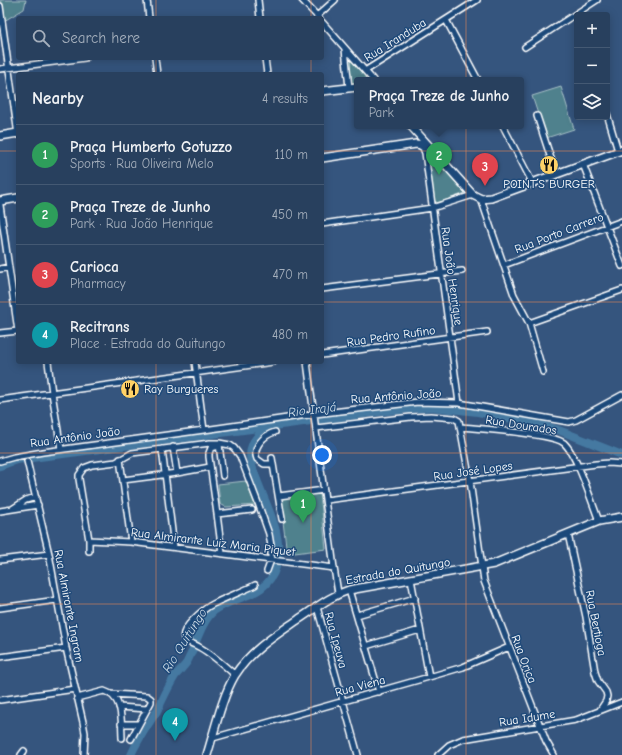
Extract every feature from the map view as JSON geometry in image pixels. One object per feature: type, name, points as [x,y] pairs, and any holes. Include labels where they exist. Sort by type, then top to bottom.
[{"type":"main road","points":[[324,91],[354,87]]},
{"type":"main road","points":[[414,129],[428,149],[473,196],[480,199],[491,198],[620,151]]},
{"type":"main road","points":[[0,136],[16,134]]},
{"type":"main road","points":[[416,144],[420,136]]},
{"type":"main road","points":[[324,158],[416,144],[428,149]]},
{"type":"main road","points":[[0,201],[16,198]]},
{"type":"main road","name":"Estrada do Quitungo","points":[[207,755],[225,699],[235,675],[246,661],[264,643],[338,593],[411,579],[481,568],[508,559],[599,521],[622,517]]},
{"type":"street","points":[[147,0],[149,16]]},
{"type":"street","points":[[258,0],[260,16]]},
{"type":"street","points":[[302,0],[317,16]]},
{"type":"street","points":[[319,16],[335,0]]},
{"type":"street","name":"Rua Iranduba","points":[[365,71],[477,0]]},
{"type":"street","points":[[580,12],[597,0]]},
{"type":"street","points":[[0,6],[16,119]]},
{"type":"street","points":[[525,47],[574,16]]},
{"type":"street","points":[[446,20],[476,77]]},
{"type":"street","points":[[324,25],[370,77]]},
{"type":"street","points":[[345,49],[349,88]]},
{"type":"street","points":[[0,69],[70,60]]},
{"type":"street","points":[[155,60],[157,72]]},
{"type":"street","points":[[265,60],[268,72]]},
{"type":"street","points":[[537,116],[556,174]]},
{"type":"street","points":[[609,120],[620,151]]},
{"type":"street","points":[[504,129],[532,182]]},
{"type":"street","name":"Rua João Henrique","points":[[428,149],[432,208],[459,403]]},
{"type":"street","points":[[583,164],[622,266]]},
{"type":"street","points":[[324,224],[432,208],[473,196]]},
{"type":"street","points":[[480,199],[516,300],[529,323],[543,372]]},
{"type":"street","points":[[0,205],[16,317]]},
{"type":"street","name":"Rua Porto Carrero","points":[[504,265],[622,221]]},
{"type":"street","points":[[0,269],[9,267]]},
{"type":"street","points":[[324,289],[462,271]]},
{"type":"street","points":[[529,323],[622,290]]},
{"type":"street","points":[[0,333],[16,331]]},
{"type":"street","name":"Rua Pedro Rufino","points":[[324,355],[486,332]]},
{"type":"street","points":[[48,364],[61,449]]},
{"type":"street","points":[[195,364],[204,430]]},
{"type":"street","points":[[0,400],[258,364]]},
{"type":"street","points":[[307,364],[338,593]]},
{"type":"street","name":"Rua Antônio João","points":[[0,461],[25,454],[418,402],[459,403],[569,422],[576,420],[622,395]]},
{"type":"street","name":"Rua Antônio João","points":[[316,426],[443,416],[458,420],[461,427]]},
{"type":"street","points":[[461,427],[470,481],[481,568]]},
{"type":"street","name":"Rua Dourados","points":[[461,427],[510,431],[555,439],[564,443],[578,466],[599,521]]},
{"type":"street","points":[[275,432],[270,433],[262,440],[258,446],[255,456],[261,463],[266,464],[272,461],[282,519]]},
{"type":"street","points":[[219,444],[208,453],[222,553]]},
{"type":"street","points":[[219,444],[222,476]]},
{"type":"street","points":[[89,551],[89,540],[79,479],[81,471],[84,468],[92,465],[109,464],[132,453],[173,447],[225,444],[234,448],[240,456],[269,534],[273,560],[267,571]]},
{"type":"street","points":[[173,447],[177,473]]},
{"type":"street","points":[[162,449],[174,547]]},
{"type":"street","points":[[120,459],[131,542]]},
{"type":"street","name":"Rua Almirante Ingram","points":[[27,461],[49,554],[66,648],[86,733],[84,755]]},
{"type":"street","name":"Rua José Lopes","points":[[326,500],[602,463],[622,464]]},
{"type":"street","points":[[123,480],[166,475],[210,467]]},
{"type":"street","points":[[279,496],[324,490]]},
{"type":"street","points":[[11,510],[26,500],[36,497]]},
{"type":"street","points":[[0,511],[38,505]]},
{"type":"street","points":[[217,514],[252,510]]},
{"type":"street","name":"Rua Bertioga","points":[[568,534],[586,617],[595,672],[598,681],[608,696],[600,711]]},
{"type":"street","name":"Rua Almirante Luiz Maria Piquet","points":[[89,540],[131,542],[334,568]]},
{"type":"street","points":[[0,560],[49,554]]},
{"type":"street","name":"Rua Orica","points":[[481,568],[484,581],[540,726],[550,751],[554,755]]},
{"type":"street","points":[[411,579],[429,677]]},
{"type":"street","points":[[235,675],[199,647],[187,641],[184,638],[183,633],[186,628],[207,608],[255,585]]},
{"type":"street","points":[[349,590],[379,692]]},
{"type":"street","points":[[357,615],[415,598]]},
{"type":"street","points":[[0,608],[58,600]]},
{"type":"street","name":"Rua Ipeuva","points":[[317,607],[358,755]]},
{"type":"street","points":[[366,646],[420,630]]},
{"type":"street","name":"Rua Viena","points":[[213,738],[463,667],[509,646]]},
{"type":"street","points":[[0,656],[66,648]]},
{"type":"street","points":[[0,700],[75,689]]},
{"type":"street","points":[[77,698],[100,691],[110,694],[149,697],[151,700],[131,739]]},
{"type":"street","points":[[110,694],[116,698],[119,707],[122,738]]},
{"type":"street","name":"Rua Idume","points":[[438,755],[449,745],[460,740],[576,720],[622,702]]},
{"type":"street","points":[[119,707],[147,709]]},
{"type":"street","points":[[121,724],[139,724]]},
{"type":"green space","points":[[0,0],[26,0],[24,9],[4,21]]},
{"type":"green space","points":[[347,56],[365,77],[354,77],[354,84],[351,84]]},
{"type":"green space","points":[[561,87],[574,129],[546,138],[532,96]]},
{"type":"green space","points":[[430,154],[465,193],[438,203],[433,200],[427,155]]},
{"type":"green space","points":[[246,481],[255,505],[226,507],[220,504],[218,484]]},
{"type":"green space","points":[[320,493],[326,549],[287,554],[280,497]]},
{"type":"waterway","name":"Rio Irajá","points":[[0,466],[16,460],[386,411],[432,407],[478,412],[535,423],[556,429],[622,455]]},
{"type":"waterway","name":"Rio Quitungo","points":[[131,755],[157,711],[172,680],[187,662],[209,616],[222,606],[258,590],[272,577],[278,556],[277,534],[250,458],[253,442],[267,427]]},
{"type":"place","name":"POINT´S BURGER","points":[[549,165]]},
{"type":"place","name":"Praça Treze de Junho","points":[[439,175]]},
{"type":"place","name":"Carioca","points":[[485,186]]},
{"type":"place","name":"Ray Burgueres","points":[[130,389]]},
{"type":"place","name":"Praça Humberto Gotuzzo","points":[[303,523]]},
{"type":"place","name":"Recitrans","points":[[175,741]]}]
